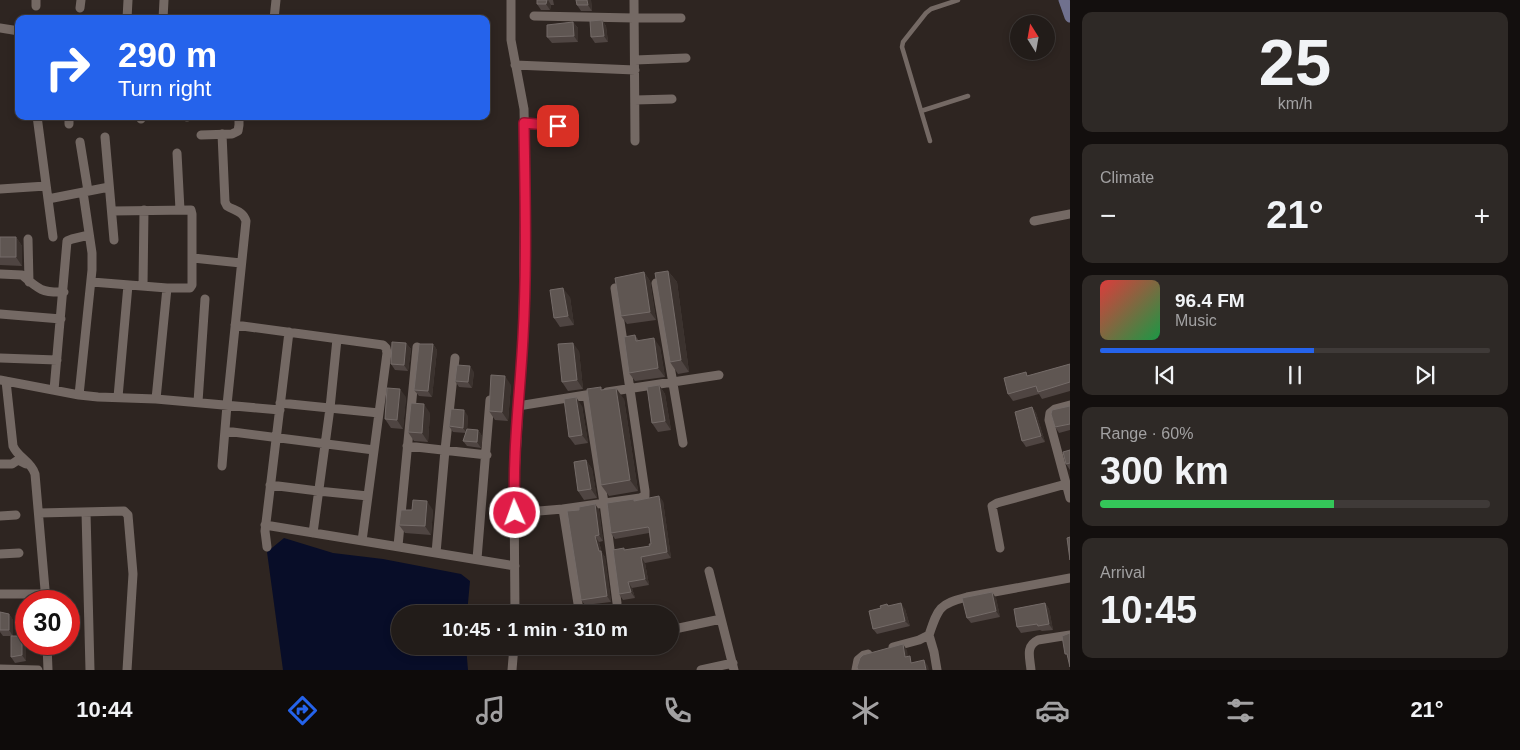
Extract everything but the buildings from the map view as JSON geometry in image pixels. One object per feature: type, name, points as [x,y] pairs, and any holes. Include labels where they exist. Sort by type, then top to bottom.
[{"type":"main road","points":[[1064,0],[1070,16]]},
{"type":"street","points":[[127,15],[128,0]]},
{"type":"street","points":[[163,15],[164,0]]},
{"type":"street","points":[[274,15],[276,0]]},
{"type":"street","points":[[511,0],[511,40],[524,109],[523,326],[514,492],[515,605]]},
{"type":"street","points":[[634,0],[635,141]]},
{"type":"street","points":[[534,16],[681,18]]},
{"type":"street","points":[[0,28],[15,30]]},
{"type":"street","points":[[635,60],[686,58]]},
{"type":"street","points":[[515,65],[635,70]]},
{"type":"street","points":[[635,100],[672,99]]},
{"type":"street","points":[[38,120],[53,236]]},
{"type":"street","points":[[201,135],[232,134],[238,131],[239,120]]},
{"type":"street","points":[[222,134],[225,202],[227,206],[241,212],[246,221],[222,466]]},
{"type":"street","points":[[105,137],[114,240]]},
{"type":"street","points":[[79,395],[92,282],[92,253],[80,142]]},
{"type":"street","points":[[177,153],[180,210]]},
{"type":"street","points":[[0,189],[46,186]]},
{"type":"street","points":[[48,198],[110,187]]},
{"type":"street","points":[[92,282],[168,288],[191,287],[193,258],[192,212],[188,209],[112,211]]},
{"type":"street","points":[[144,210],[144,286]]},
{"type":"street","points":[[1034,221],[1070,214]]},
{"type":"street","points":[[54,390],[67,241],[89,235]]},
{"type":"street","points":[[28,239],[29,282]]},
{"type":"street","points":[[193,258],[241,263]]},
{"type":"street","points":[[0,274],[22,275],[39,289],[48,292],[64,292]]},
{"type":"street","points":[[656,283],[683,443]]},
{"type":"street","points":[[118,397],[128,285]]},
{"type":"street","points":[[156,398],[168,288]]},
{"type":"street","points":[[515,513],[563,509],[645,496],[631,388],[614,288]]},
{"type":"street","points":[[198,402],[205,299]]},
{"type":"street","points":[[0,314],[61,319]]},
{"type":"street","points":[[235,325],[383,345],[386,348],[387,353],[362,541]]},
{"type":"street","points":[[268,547],[265,525],[289,332]]},
{"type":"street","points":[[312,532],[330,408],[337,338]]},
{"type":"street","points":[[398,546],[417,347]]},
{"type":"street","points":[[0,358],[57,360]]},
{"type":"street","points":[[436,553],[445,450],[456,358]]},
{"type":"street","points":[[518,406],[719,375]]},
{"type":"street","points":[[45,590],[35,474],[33,467],[16,452],[3,380],[98,398],[156,398],[227,405],[330,408],[379,413]]},
{"type":"street","points":[[477,559],[491,391]]},
{"type":"street","points":[[588,395],[617,603]]},
{"type":"street","points":[[1070,405],[1055,409],[1050,413],[1049,420],[1070,498]]},
{"type":"street","points":[[225,431],[374,450]]},
{"type":"street","points":[[408,446],[487,455]]},
{"type":"street","points":[[0,464],[12,464],[18,460],[33,467]]},
{"type":"street","points":[[1000,548],[992,506],[997,502],[1066,484]]},
{"type":"street","points":[[270,485],[368,496]]},
{"type":"street","points":[[563,509],[578,605]]},
{"type":"street","points":[[39,513],[124,511],[130,519],[133,574],[127,670]]},
{"type":"street","points":[[86,512],[90,670]]},
{"type":"street","points":[[0,516],[16,515]]},
{"type":"street","points":[[265,525],[515,566]]},
{"type":"street","points":[[0,554],[19,554]]},
{"type":"street","points":[[701,670],[733,667],[709,571]]},
{"type":"street","points":[[937,670],[929,635],[937,612],[944,605],[967,596],[1070,578]]},
{"type":"street","points":[[0,594],[15,595]]},
{"type":"street","points":[[679,628],[721,619]]},
{"type":"street","points":[[856,670],[858,660],[864,655],[919,640],[929,635]]},
{"type":"street","points":[[1031,670],[1030,645],[1038,640],[1070,635]]},
{"type":"street","points":[[47,655],[48,670]]},
{"type":"street","points":[[512,670],[513,655]]},
{"type":"street","points":[[0,669],[38,670]]},
{"type":"lane","points":[[930,141],[902,47],[903,42],[931,9],[958,0]]},
{"type":"lane","points":[[921,111],[968,96]]},
{"type":"lane","points":[[524,123],[574,128]]},
{"type":"water","points":[[284,538],[333,553],[383,559],[461,574],[470,581],[468,605],[391,605],[391,655],[467,655],[468,670],[283,670],[267,552]]},
{"type":"route","points":[[515,513],[514,492],[523,336],[525,248],[524,123],[558,126]]}]
